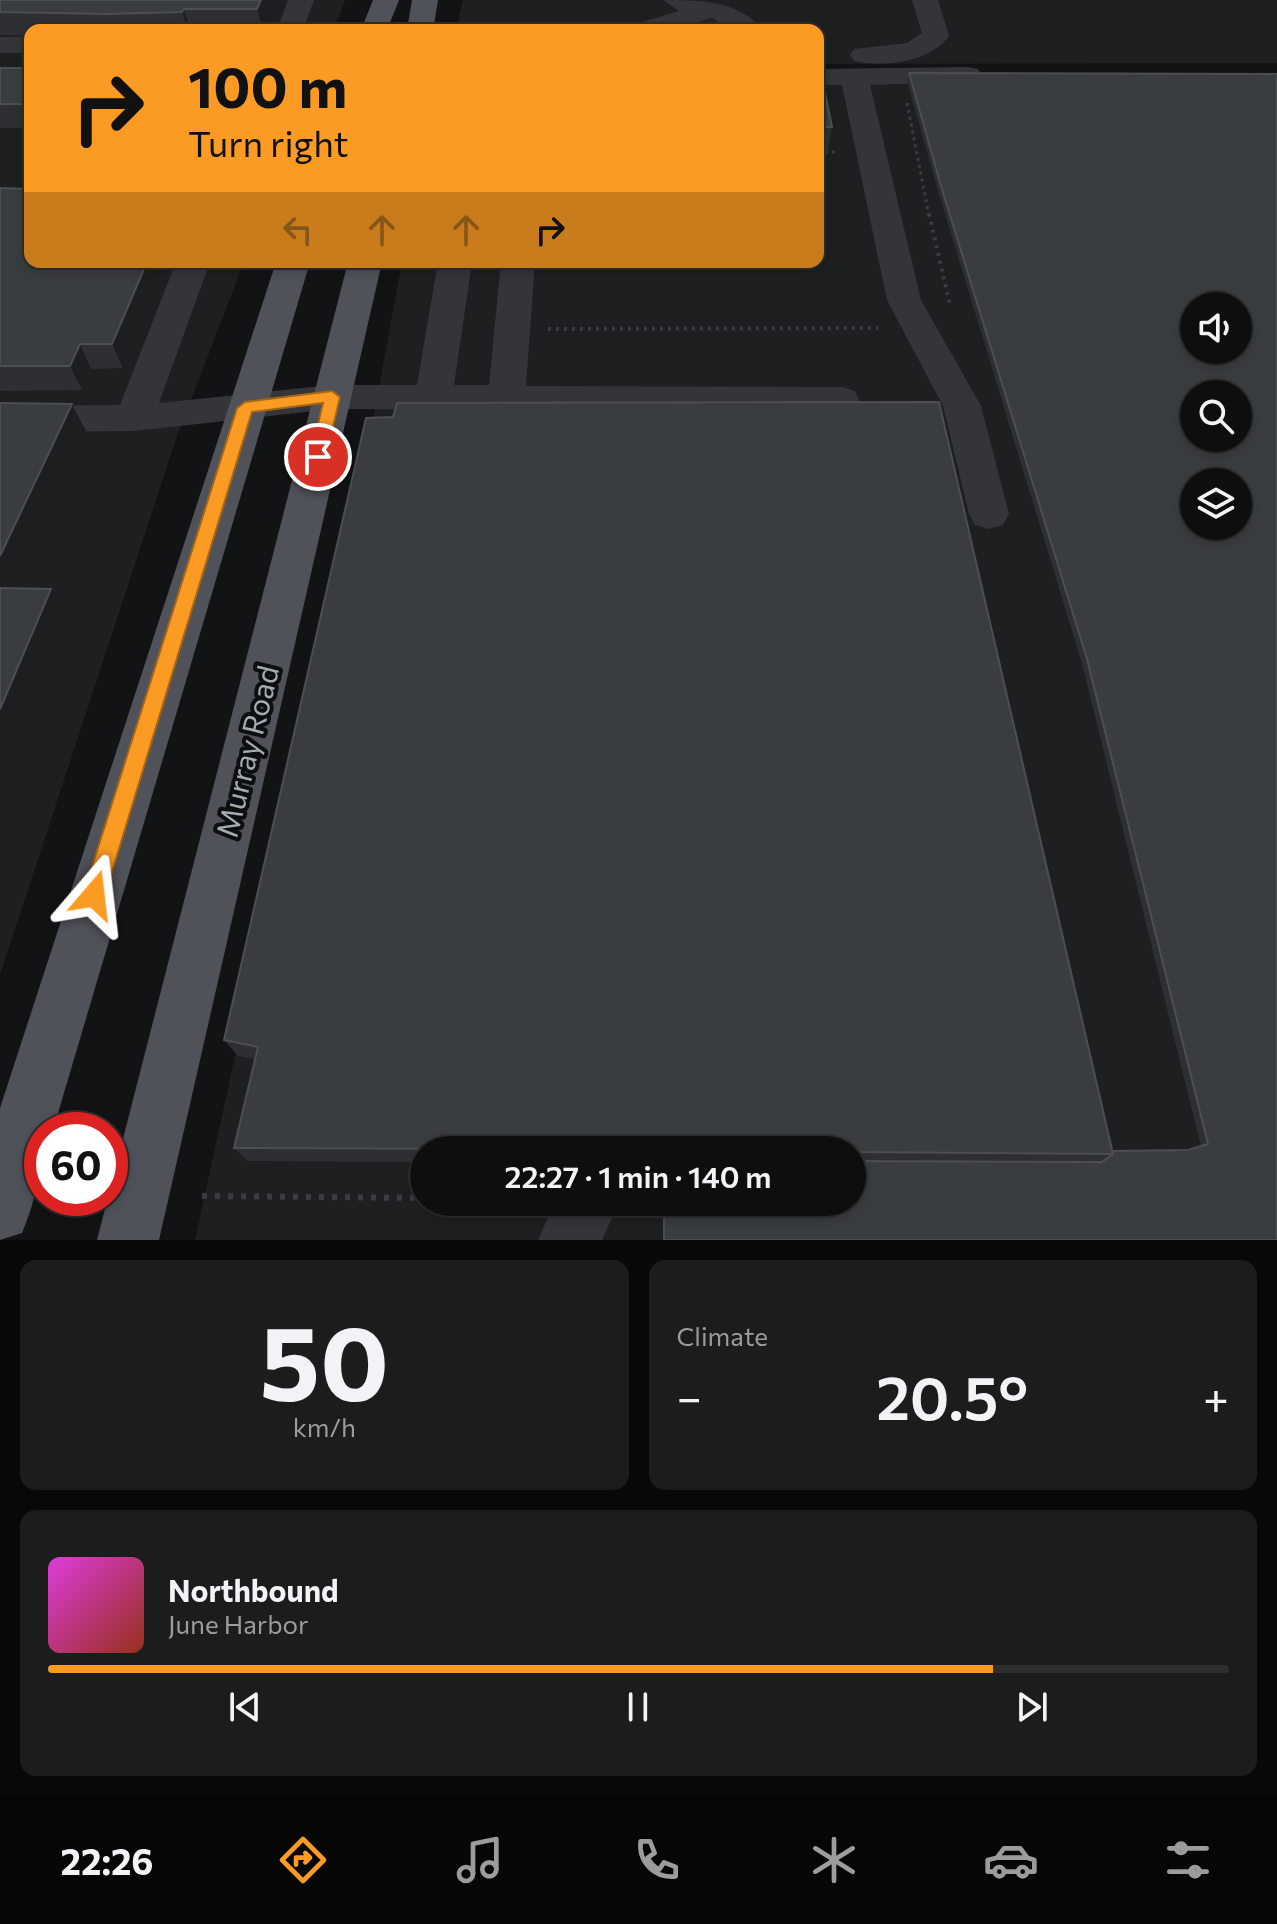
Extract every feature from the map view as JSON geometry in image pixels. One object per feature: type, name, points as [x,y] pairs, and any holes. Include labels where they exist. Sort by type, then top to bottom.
[{"type":"main road","points":[[376,24],[386,0]]},
{"type":"main road","points":[[421,24],[425,0]]},
{"type":"main road","points":[[0,1211],[19,1094],[291,268]]},
{"type":"main road","name":"Murray Road","points":[[128,1240],[364,268]]},
{"type":"lane","points":[[292,24],[301,0]]},
{"type":"lane","points":[[676,0],[684,5],[715,9],[739,24]]},
{"type":"lane","points":[[824,55],[914,51],[936,36],[925,0]]},
{"type":"lane","points":[[665,24],[715,9]]},
{"type":"lane","points":[[0,45],[24,45]]},
{"type":"lane","points":[[824,77],[997,75]]},
{"type":"lane","points":[[854,77],[904,300],[962,406],[989,514]]},
{"type":"lane","points":[[134,418],[191,268]]},
{"type":"lane","points":[[433,398],[454,268]]},
{"type":"lane","points":[[506,398],[517,268]]},
{"type":"lane","points":[[0,419],[134,418],[332,397],[842,400],[850,426]]},
{"type":"lane","points":[[569,1240],[581,1216]]},
{"type":"path","points":[[543,329],[955,329],[916,159],[906,99]]},
{"type":"path","points":[[202,1196],[410,1198]]},
{"type":"shaded area","points":[[0,0],[345,0],[336,24],[24,24],[24,268],[242,268],[176,439],[0,975]]},
{"type":"shaded area","points":[[463,0],[1277,0],[1277,63],[824,64],[824,24],[457,24]]},
{"type":"shaded area","points":[[1277,76],[1277,1240],[195,1240],[371,431],[401,268],[824,268],[824,82]]},
{"type":"building","points":[[0,0],[261,0],[257,9],[184,9],[182,12],[107,14],[0,12]]},
{"type":"building","points":[[0,68],[24,68],[24,104],[0,104]]},
{"type":"building","points":[[909,73],[1277,74],[1277,1240],[664,1240],[664,1216],[866,1216],[866,1161],[1102,1162],[1113,1154],[1112,1151],[1188,1150],[1208,1144],[1087,659]]},
{"type":"building","points":[[824,88],[832,127],[824,127]]},
{"type":"building","points":[[0,188],[24,189],[24,268],[144,268],[112,344],[80,344],[70,366],[0,366]]},
{"type":"building","points":[[939,402],[1113,1154],[866,1152],[866,1136],[410,1136],[410,1149],[234,1148],[258,1047],[224,1040],[366,418],[393,417],[397,403]]},
{"type":"building","points":[[0,403],[72,404],[0,556]]},
{"type":"building","points":[[0,588],[51,589],[0,709]]},
{"type":"route","points":[[94,895],[245,408],[332,397],[318,457]]}]
